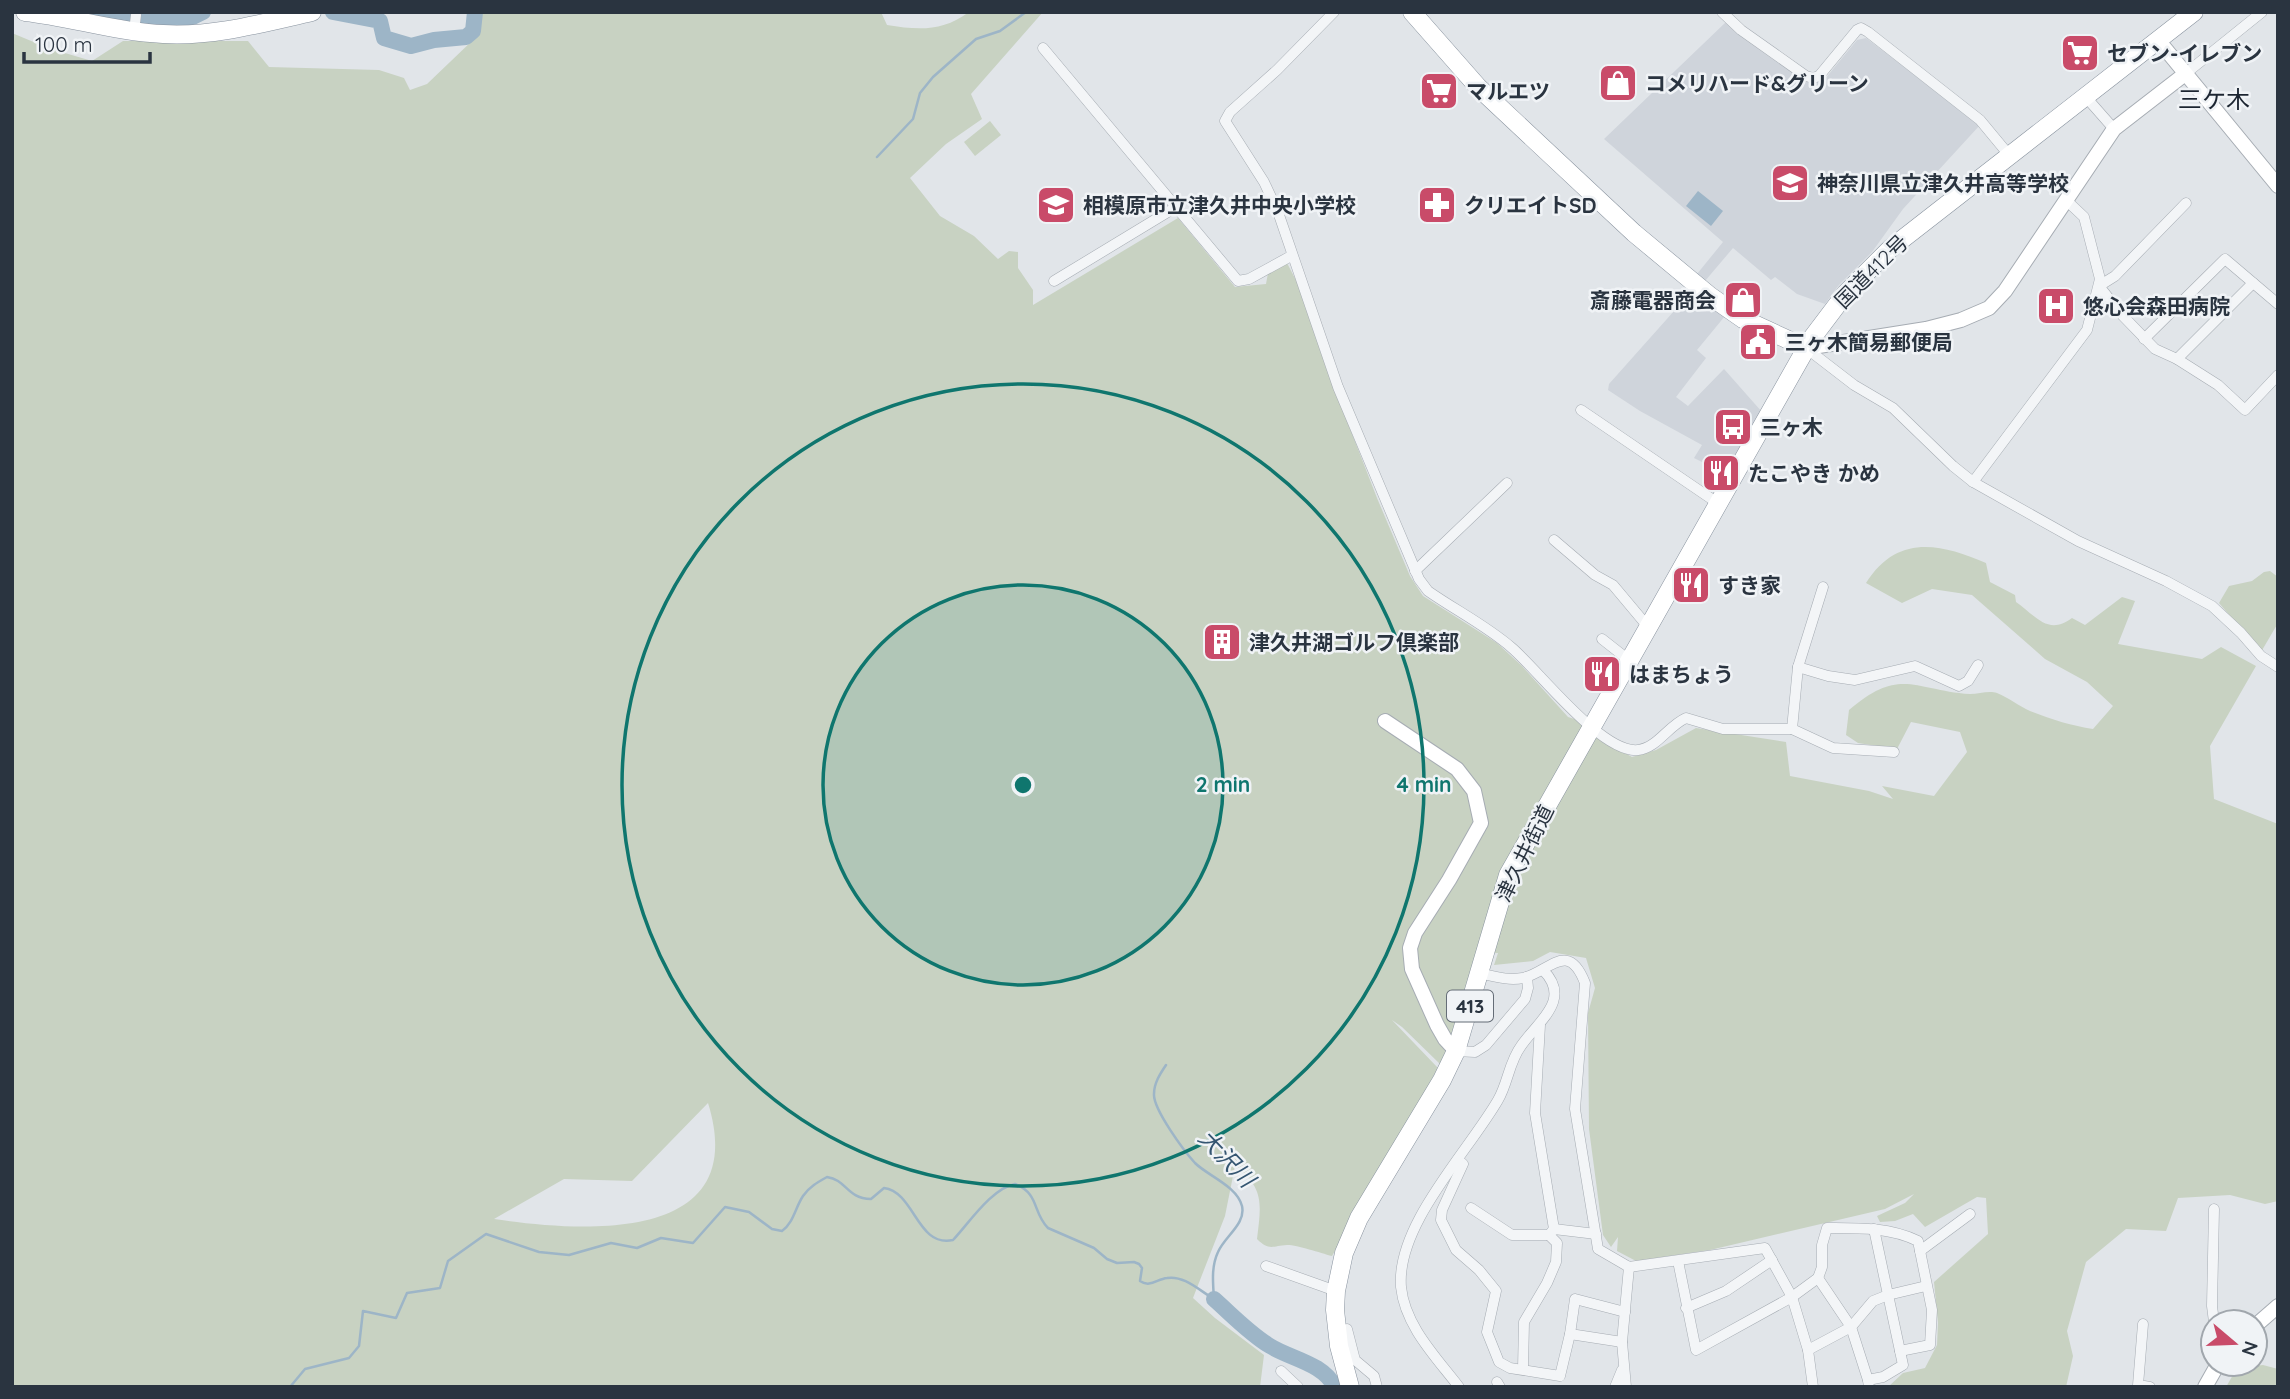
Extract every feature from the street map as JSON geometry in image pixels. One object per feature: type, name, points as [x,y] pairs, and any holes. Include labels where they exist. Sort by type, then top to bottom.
[{"type":"highway","points":[[25,12],[100,20],[163,34],[204,34],[312,12]]},
{"type":"highway","points":[[1412,12],[1478,87],[1634,233],[1736,315],[1806,348]]},
{"type":"highway","name":"国道412号","points":[[1806,348],[1846,293],[1872,265],[1910,232],[2194,12]]},
{"type":"highway","name":"津久井街道","points":[[1350,1387],[1338,1338],[1336,1291],[1344,1253],[1359,1218],[1442,1080],[1456,1051],[1508,875],[1806,348]]},
{"type":"street","points":[[1334,12],[1277,70],[1230,112],[1225,121],[1264,182],[1278,212],[1338,387],[1415,571],[1428,591],[1513,649],[1592,727],[1617,746],[1637,750],[1658,741],[1670,727],[1686,718],[1724,729],[1792,729],[1833,748],[1894,752]]},
{"type":"street","points":[[1722,12],[1741,30],[1806,76],[1813,78],[1819,76],[1861,28],[1980,120],[2009,155]]},
{"type":"street","points":[[1806,348],[1926,329],[1981,312],[2005,291],[2114,129],[2262,12]]},
{"type":"street","points":[[2158,40],[2278,186]]},
{"type":"street","points":[[1043,48],[1238,281],[1249,279],[1291,256]]},
{"type":"street","points":[[2085,96],[2114,129]]},
{"type":"street","points":[[1973,482],[2085,335],[2099,279],[2084,217],[2066,200]]},
{"type":"street","points":[[2099,286],[2115,276],[2186,204]]},
{"type":"street","points":[[1054,281],[1176,207]]},
{"type":"street","points":[[2144,339],[2225,260],[2278,304]]},
{"type":"street","points":[[2176,359],[2253,283]]},
{"type":"street","points":[[2099,286],[2155,349],[2218,385],[2245,410],[2278,375]]},
{"type":"street","points":[[1806,348],[1854,385],[1893,408],[1973,482],[2078,541],[2166,581],[2212,606],[2242,633],[2261,656],[2278,667]]},
{"type":"street","points":[[1581,410],[1719,504]]},
{"type":"street","points":[[1415,571],[1507,483]]},
{"type":"street","points":[[1554,540],[1595,575],[1613,585],[1649,628]]},
{"type":"street","points":[[1792,729],[1798,667],[1823,587]]},
{"type":"street","points":[[1602,639],[1630,661]]},
{"type":"street","points":[[1798,667],[1828,676],[1855,680],[1914,666],[1959,686],[1968,681],[1978,665]]},
{"type":"street","points":[[1385,722],[1457,769],[1474,791],[1481,823],[1415,933],[1410,948],[1412,969],[1445,1039],[1456,1051],[1475,1052],[1486,1045],[1525,999],[1527,977]]},
{"type":"street","points":[[1478,973],[1514,979],[1527,977],[1561,960],[1572,964],[1581,973],[1585,983],[1575,1109],[1598,1248],[1629,1267],[1765,1248],[1792,1297],[1808,1350],[1813,1387]]},
{"type":"street","points":[[1459,1387],[1414,1327],[1401,1289],[1401,1266],[1409,1240],[1431,1200],[1499,1099],[1520,1046],[1552,1006],[1555,990],[1552,979],[1543,971]]},
{"type":"street","points":[[1523,1369],[1524,1322],[1556,1262],[1557,1243],[1552,1232],[1535,1112],[1540,1024]]},
{"type":"street","points":[[1458,1160],[1463,1164],[1442,1210],[1441,1220],[1456,1250],[1479,1270],[1496,1292],[1487,1332],[1499,1362],[1510,1368],[1560,1376],[1575,1299],[1625,1312]]},
{"type":"street","points":[[1471,1208],[1511,1235],[1552,1232],[1596,1234]]},
{"type":"street","points":[[2212,1308],[2214,1209]]},
{"type":"street","points":[[1920,1251],[1970,1214]]},
{"type":"street","points":[[1678,1261],[1696,1350],[1792,1297],[1818,1278],[1827,1228],[1874,1228],[1905,1235],[1919,1241],[1932,1310],[1930,1345],[1900,1351]]},
{"type":"street","points":[[1818,1278],[1851,1327],[1868,1384],[1903,1365],[1874,1228]]},
{"type":"street","points":[[1686,1308],[1726,1291],[1772,1261]]},
{"type":"street","points":[[1266,1266],[1336,1291]]},
{"type":"street","points":[[1626,1387],[1622,1342],[1629,1267]]},
{"type":"street","points":[[1808,1350],[1851,1327],[1873,1301],[1926,1286]]},
{"type":"street","points":[[2143,1324],[2138,1385],[2150,1387]]},
{"type":"street","points":[[1347,1329],[1355,1360],[1374,1377],[1377,1387]]},
{"type":"street","points":[[1570,1334],[1622,1342]]},
{"type":"street","points":[[1615,1387],[1623,1367]]},
{"type":"street","points":[[1281,1371],[1298,1387]]},
{"type":"shaded area","name":"神奈川県立津久井高等学校","points":[[1726,22],[1738,34],[1809,83],[1824,80],[1857,40],[1866,38],[1980,125],[1903,209],[1872,252],[1839,285],[1825,304],[1797,294],[1775,277],[1771,280],[1733,248],[1705,281],[1697,274],[1723,242],[1604,139]]},
{"type":"shaded area","points":[[1691,292],[1725,316],[1697,350],[1706,358],[1676,397],[1688,406],[1724,369],[1762,412],[1732,467],[1718,458],[1712,467],[1694,458],[1702,445],[1608,390],[1609,384]]},
{"type":"green space","points":[[482,12],[881,12],[887,25],[930,28],[959,19],[969,12],[1043,12],[971,94],[982,119],[946,144],[910,178],[940,216],[974,236],[998,259],[1009,251],[1018,252],[1018,268],[1033,290],[1033,305],[1178,218],[1235,287],[1266,284],[1268,273],[1287,263],[1300,288],[1335,390],[1377,498],[1410,576],[1423,596],[1497,643],[1522,666],[1568,717],[1587,723],[1584,729],[1632,757],[1656,750],[1696,728],[1786,742],[1790,776],[1869,791],[1893,799],[1882,786],[1934,796],[1967,752],[1960,732],[1911,722],[1897,749],[1858,743],[1846,735],[1849,710],[1882,688],[1908,684],[1970,694],[1994,692],[2038,714],[2093,729],[2113,706],[2087,682],[2045,659],[1972,595],[1932,589],[1902,603],[1866,583],[1891,556],[1920,547],[1952,551],[1986,563],[1990,582],[2015,595],[2016,602],[2049,625],[2064,623],[2072,618],[2085,625],[2122,597],[2135,601],[2118,644],[2202,659],[2221,647],[2256,666],[2210,746],[2214,799],[2278,824],[2278,1201],[2265,1204],[2230,1195],[2178,1198],[2166,1231],[2126,1229],[2086,1262],[2067,1331],[2073,1356],[2066,1387],[1888,1387],[1903,1373],[1925,1368],[1937,1345],[1934,1282],[1988,1234],[1986,1198],[1977,1197],[1925,1227],[1913,1214],[1895,1221],[1880,1222],[1877,1216],[1905,1203],[1914,1194],[1885,1209],[1710,1250],[1636,1261],[1617,1251],[1618,1237],[1611,1247],[1603,1235],[1589,1129],[1588,1013],[1595,988],[1586,958],[1550,952],[1533,961],[1494,965],[1498,953],[1476,954],[1457,1022],[1441,1065],[1392,1020],[1438,1068],[1332,1256],[1292,1245],[1271,1247],[1261,1243],[1257,1239],[1259,1198],[1252,1182],[1235,1166],[1225,1216],[1193,1298],[1264,1355],[1260,1387],[12,1387],[12,33],[48,48],[92,61],[123,41],[248,41],[269,67],[379,70],[404,78],[410,90],[427,84],[474,39]],"holes":[[[708,1103],[715,1149],[706,1183],[683,1206],[651,1219],[612,1225],[571,1226],[494,1219],[564,1179],[632,1181]]]},
{"type":"green space","points":[[990,121],[1001,135],[975,156],[964,142]]},
{"type":"green space","points":[[2270,571],[2278,577],[2278,623],[2261,652],[2219,603],[2229,586],[2252,581]]},
{"type":"green space","points":[[2269,1367],[2278,1369],[2278,1387],[2226,1387],[2231,1378],[2269,1378]]},
{"type":"water","points":[[1698,191],[1723,211],[1711,226],[1686,206]]},
{"type":"waterway","points":[[99,12],[152,22],[179,21],[203,12]]},
{"type":"waterway","points":[[333,12],[380,21],[384,38],[411,46],[434,40],[466,37],[473,31],[475,12]]},
{"type":"waterway","points":[[877,157],[913,119],[920,93],[933,77],[976,39],[1000,31],[1026,12]]},
{"type":"waterway","name":"大沢川","points":[[1166,1065],[1156,1082],[1154,1094],[1158,1109],[1195,1163],[1228,1187],[1242,1206],[1241,1219],[1221,1246],[1214,1263],[1214,1299]]},
{"type":"waterway","points":[[290,1387],[305,1369],[349,1358],[359,1346],[363,1311],[396,1318],[407,1293],[440,1288],[448,1261],[486,1234],[539,1252],[569,1255],[611,1243],[637,1248],[661,1238],[693,1243],[725,1207],[749,1212],[772,1229],[782,1231],[805,1193],[827,1177],[863,1198],[871,1199],[884,1188],[894,1192],[903,1199],[931,1236],[941,1240],[953,1240],[989,1199],[1015,1184],[1032,1198],[1048,1228],[1094,1248],[1107,1259],[1117,1263],[1139,1264],[1142,1268],[1140,1281],[1144,1283],[1167,1278],[1180,1279],[1214,1299]]},
{"type":"waterway","name":"大沢川","points":[[1214,1299],[1263,1341],[1323,1372],[1335,1387]]},
{"type":"place","name":"セブン-イレブン","points":[[2080,53]]},
{"type":"place","name":"コメリハード&グリーン","points":[[1618,83]]},
{"type":"place","name":"マルエツ","points":[[1439,91]]},
{"type":"place","name":"神奈川県立津久井高等学校","points":[[1790,183]]},
{"type":"place","name":"相模原市立津久井中央小学校","points":[[1056,205]]},
{"type":"place","name":"クリエイトSD","points":[[1437,205]]},
{"type":"place","name":"斎藤電器商会","points":[[1743,300]]},
{"type":"place","name":"悠心会森田病院","points":[[2056,306]]},
{"type":"place","name":"三ヶ木簡易郵便局","points":[[1758,342]]},
{"type":"place","name":"三ヶ木","points":[[1733,427]]},
{"type":"place","name":"たこやき かめ","points":[[1721,473]]},
{"type":"place","name":"すき家","points":[[1691,585]]},
{"type":"place","name":"津久井湖ゴルフ倶楽部","points":[[1222,642]]},
{"type":"place","name":"はまちょう","points":[[1602,674]]},
{"type":"district","name":"三ケ木","points":[[2214,99]]}]
